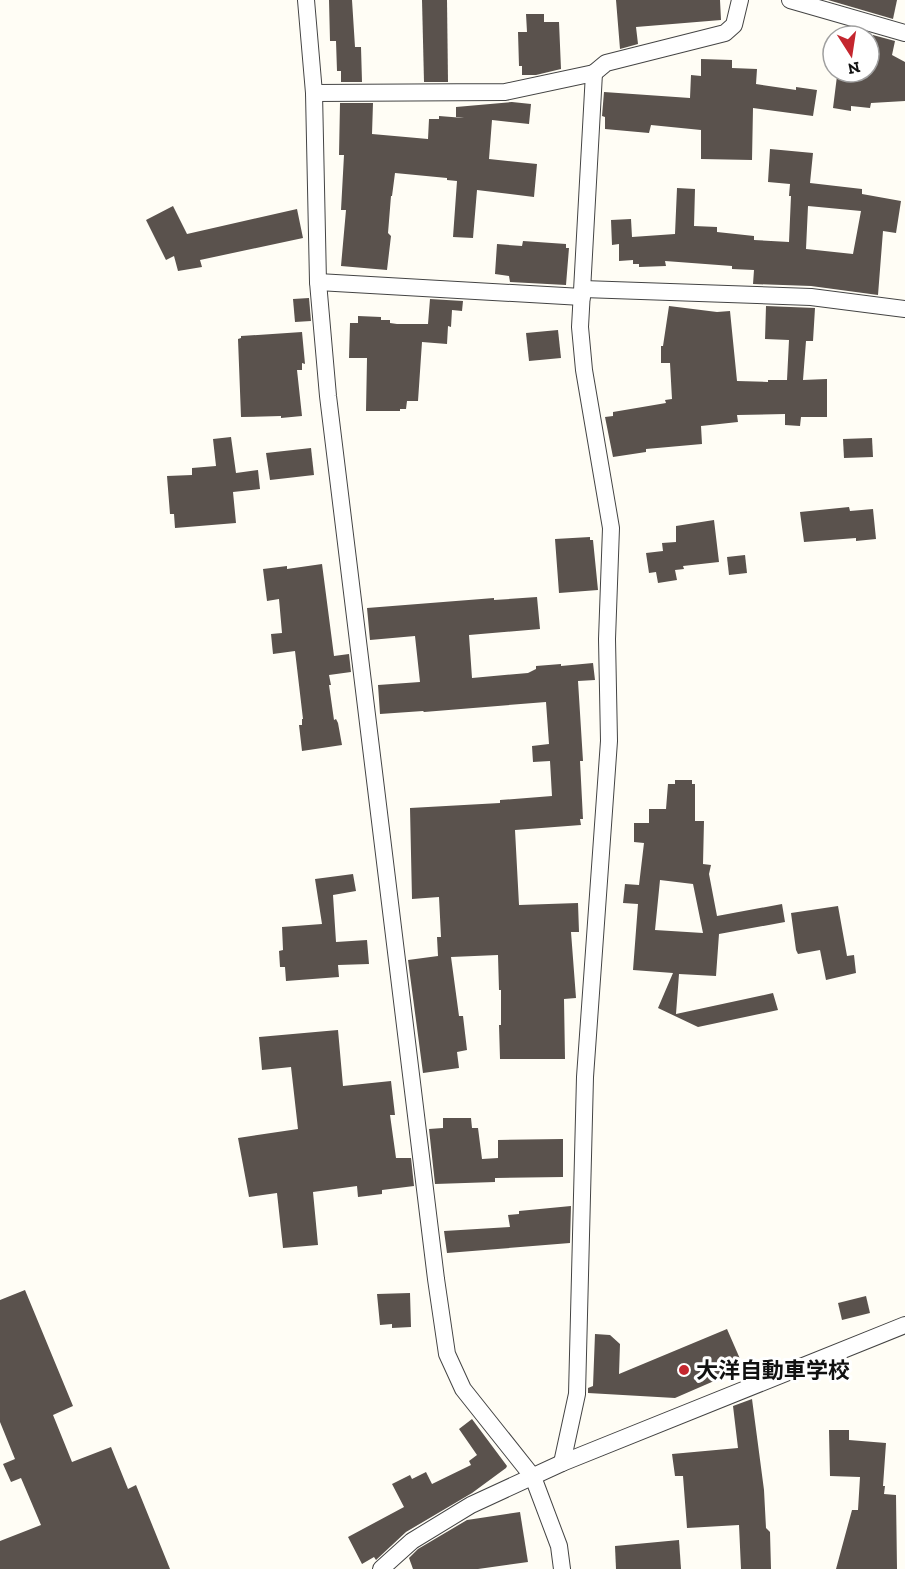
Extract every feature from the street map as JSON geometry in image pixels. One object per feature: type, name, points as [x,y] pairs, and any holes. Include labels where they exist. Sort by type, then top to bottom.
[{"type":"street","points":[[306,0],[314,93],[318,282],[328,396],[354,625],[447,1354],[463,1389],[533,1477],[559,1546],[562,1569]]},
{"type":"street","points":[[314,93],[505,92],[594,73],[606,63],[724,33],[734,25],[740,0]]},
{"type":"street","points":[[790,0],[905,33]]},
{"type":"street","points":[[562,1463],[577,1394],[585,1077],[609,741],[607,639],[611,528],[584,370],[580,327],[594,73]]},
{"type":"street","points":[[318,282],[582,293],[811,297],[905,309]]},
{"type":"street","points":[[381,1569],[412,1541],[471,1505],[562,1463],[905,1325]]},
{"type":"building","points":[[329,0],[352,0],[355,47],[361,47],[362,82],[341,82],[341,71],[337,71],[336,41],[330,41]]},
{"type":"building","points":[[422,0],[447,0],[448,82],[424,82]]},
{"type":"building","points":[[616,0],[720,0],[721,20],[636,27],[638,44],[620,49]]},
{"type":"building","points":[[828,0],[897,0],[893,19]]},
{"type":"building","points":[[526,14],[544,14],[544,22],[559,22],[561,69],[536,75],[522,75],[522,66],[519,66],[518,32],[527,32]]},
{"type":"building","points":[[881,37],[895,41],[892,55],[905,62],[905,101],[871,103],[870,108],[851,106],[851,111],[833,108],[836,84],[881,84]]},
{"type":"building","points":[[701,59],[732,60],[732,68],[757,69],[756,84],[796,90],[796,87],[817,90],[813,116],[753,108],[752,160],[701,159],[701,130],[651,125],[649,133],[605,129],[605,117],[602,116],[604,92],[690,98],[691,75],[701,76]]},
{"type":"building","points":[[512,102],[531,104],[529,124],[492,120],[489,159],[537,164],[534,197],[477,190],[473,238],[453,237],[457,181],[395,173],[391,196],[388,233],[391,236],[387,270],[341,266],[346,210],[341,210],[344,155],[339,155],[340,103],[373,103],[372,134],[428,139],[429,119],[439,119],[439,116],[464,118],[456,117],[456,107]]},
{"type":"building","points":[[770,149],[813,153],[810,183],[862,189],[862,194],[901,201],[896,233],[883,231],[878,295],[811,286],[753,284],[754,270],[732,269],[732,266],[665,261],[666,266],[639,267],[639,264],[633,264],[633,260],[619,261],[619,244],[612,245],[611,220],[631,219],[632,237],[675,234],[677,188],[695,189],[694,226],[717,227],[717,232],[754,236],[754,240],[789,242],[790,184],[768,182]],"holes":[[[808,206],[861,211],[853,254],[806,249]]]},
{"type":"building","points":[[173,206],[187,234],[297,209],[303,238],[200,260],[202,267],[178,271],[174,256],[166,260],[146,220]]},
{"type":"building","points":[[523,241],[566,244],[566,248],[569,248],[566,285],[510,282],[509,276],[495,274],[497,244],[522,246]]},
{"type":"building","points":[[309,298],[311,321],[295,322],[293,299]]},
{"type":"building","points":[[430,299],[463,301],[462,311],[452,310],[447,344],[422,342],[418,401],[407,401],[406,409],[400,409],[400,411],[366,411],[367,358],[349,358],[350,323],[358,323],[358,316],[381,317],[381,320],[390,320],[390,323],[397,324],[428,324]]},
{"type":"building","points":[[669,306],[717,312],[730,311],[737,381],[768,382],[768,380],[787,380],[789,340],[765,339],[766,306],[815,308],[813,341],[806,341],[803,380],[827,379],[827,417],[801,417],[800,426],[785,425],[785,414],[737,415],[738,422],[701,426],[702,444],[646,449],[646,452],[613,457],[605,417],[613,416],[613,412],[666,403],[665,400],[672,399],[670,363],[661,363],[661,346],[663,346]]},
{"type":"building","points":[[558,330],[561,358],[529,361],[526,333]]},
{"type":"building","points":[[302,332],[305,364],[302,363],[302,370],[297,370],[302,416],[241,417],[238,339],[241,336]]},
{"type":"building","points":[[231,437],[236,473],[258,470],[260,489],[233,492],[236,523],[175,528],[174,514],[170,514],[167,476],[192,475],[192,468],[216,466],[213,439]]},
{"type":"building","points":[[872,438],[873,457],[844,458],[843,439]]},
{"type":"building","points":[[311,448],[314,475],[270,480],[266,453]]},
{"type":"building","points":[[849,507],[850,511],[873,509],[876,539],[856,541],[856,538],[804,542],[800,512]]},
{"type":"building","points":[[714,520],[719,562],[683,566],[684,569],[675,570],[677,580],[658,583],[656,572],[649,573],[646,553],[663,551],[662,543],[676,542],[676,526]]},
{"type":"building","points":[[590,537],[590,540],[593,540],[598,590],[559,593],[555,539]]},
{"type":"building","points":[[745,555],[747,573],[729,575],[727,557]]},
{"type":"building","points":[[322,564],[334,656],[349,654],[351,672],[329,675],[334,720],[336,719],[338,723],[342,745],[302,751],[299,725],[302,725],[303,719],[295,651],[273,654],[271,634],[282,633],[279,599],[267,601],[263,569],[287,566],[287,569]]},
{"type":"building","points":[[537,597],[540,629],[469,635],[472,678],[528,673],[536,669],[536,666],[593,663],[595,680],[578,681],[583,761],[580,761],[583,819],[580,819],[581,825],[515,830],[519,905],[578,903],[579,932],[571,932],[576,998],[564,999],[565,1059],[500,1059],[501,990],[499,990],[498,955],[451,957],[459,1016],[463,1016],[467,1050],[457,1052],[459,1068],[423,1073],[408,960],[438,956],[437,937],[441,937],[439,897],[412,899],[410,808],[500,803],[500,800],[552,796],[550,761],[533,762],[532,746],[549,744],[546,702],[380,714],[378,685],[420,682],[415,636],[370,640],[367,608]]},
{"type":"building","points":[[675,780],[692,780],[692,784],[695,784],[695,821],[704,821],[703,864],[711,865],[709,874],[717,916],[782,904],[785,922],[719,934],[716,976],[679,974],[676,1014],[773,993],[778,1010],[698,1027],[658,1008],[673,973],[633,970],[638,904],[623,903],[625,884],[639,885],[644,843],[634,842],[634,823],[649,823],[649,809],[666,809],[668,784],[675,784]],"holes":[[[660,880],[693,884],[703,933],[655,930]]]},
{"type":"building","points":[[353,874],[356,891],[333,895],[336,942],[367,940],[369,964],[338,965],[339,977],[286,981],[285,967],[280,967],[279,951],[283,950],[282,927],[322,924],[315,879]]},
{"type":"building","points":[[838,906],[847,956],[854,955],[856,973],[826,980],[820,950],[798,954],[791,913]]},
{"type":"building","points":[[338,1030],[343,1086],[391,1081],[395,1115],[390,1115],[396,1158],[411,1158],[414,1186],[382,1190],[382,1194],[358,1197],[357,1186],[313,1192],[318,1245],[283,1248],[277,1193],[249,1197],[238,1138],[298,1129],[291,1067],[262,1070],[259,1037]]},
{"type":"building","points":[[443,1118],[471,1118],[472,1128],[478,1128],[482,1159],[498,1158],[498,1140],[563,1139],[563,1177],[495,1178],[495,1182],[435,1184],[429,1129],[443,1128]]},
{"type":"building","points":[[571,1206],[570,1243],[447,1253],[444,1231],[510,1227],[508,1215],[519,1214],[519,1211]]},
{"type":"building","points":[[25,1290],[73,1406],[53,1415],[72,1462],[111,1447],[128,1489],[136,1485],[170,1569],[0,1569],[0,1541],[41,1525],[21,1478],[11,1482],[3,1464],[15,1459],[0,1422],[0,1300]]},
{"type":"building","points":[[410,1293],[411,1327],[392,1328],[392,1324],[380,1325],[377,1294]]},
{"type":"building","points":[[866,1296],[870,1313],[842,1320],[838,1303]]},
{"type":"building","name":"大洋自動車学校","points":[[727,1329],[744,1368],[675,1398],[588,1393],[588,1388],[593,1386],[595,1334],[610,1335],[620,1344],[619,1374]]},
{"type":"building","points":[[752,1399],[764,1490],[766,1528],[770,1532],[771,1569],[741,1569],[739,1525],[687,1528],[683,1476],[675,1476],[672,1454],[738,1448],[733,1406]]},
{"type":"building","points":[[472,1419],[507,1466],[506,1468],[472,1493],[406,1532],[376,1560],[374,1557],[362,1564],[348,1537],[404,1507],[392,1484],[410,1475],[412,1479],[426,1472],[432,1484],[471,1465],[469,1461],[477,1455],[459,1429]]},
{"type":"building","points":[[829,1430],[849,1430],[849,1440],[886,1443],[883,1486],[885,1486],[884,1494],[896,1495],[897,1569],[836,1569],[852,1510],[858,1510],[860,1477],[830,1476]]},
{"type":"building","points":[[520,1512],[528,1562],[478,1569],[413,1569],[409,1558],[418,1549],[467,1520]]},
{"type":"building","points":[[679,1540],[681,1569],[616,1569],[615,1546]]},
{"type":"place","name":"大洋自動車学校","points":[[684,1370]]}]
